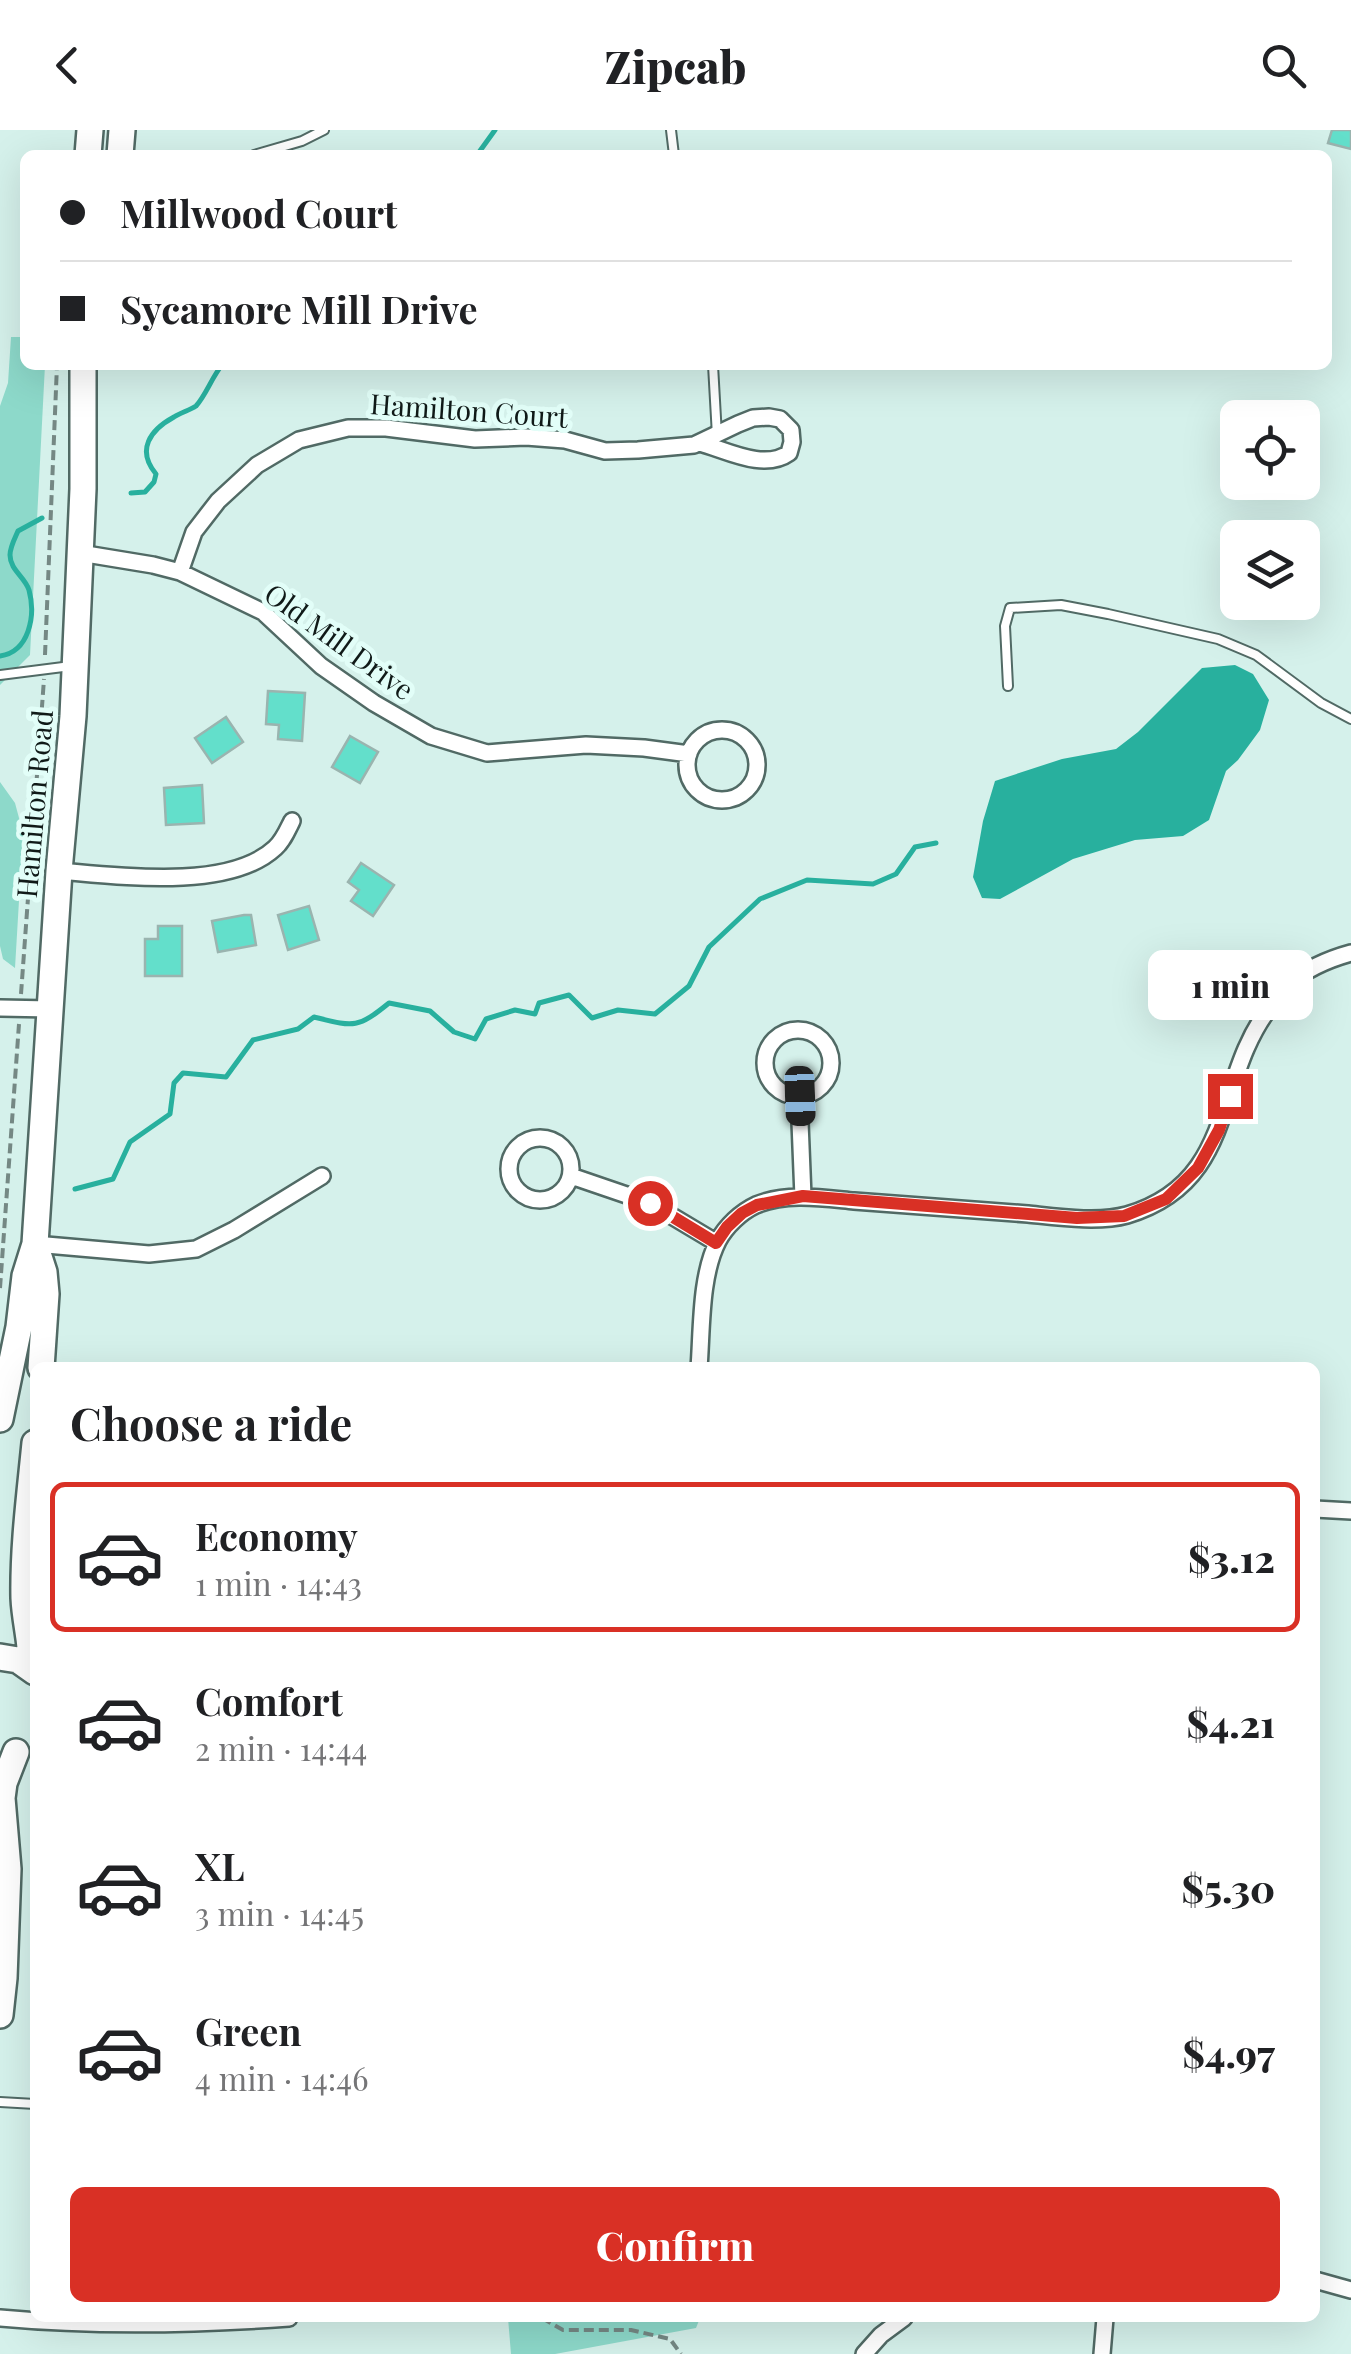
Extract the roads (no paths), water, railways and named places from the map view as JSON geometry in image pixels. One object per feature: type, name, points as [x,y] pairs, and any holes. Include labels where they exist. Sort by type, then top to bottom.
[{"type":"main road","name":"Hamilton Road","points":[[83,370],[84,490]]},
{"type":"main road","name":"Hamilton Road","points":[[0,1419],[35,1244],[84,490],[98,370]]},
{"type":"main road","name":"Hamilton Road","points":[[35,1244],[46,1294],[40,1362]]},
{"type":"main road","points":[[30,1502],[24,1600],[30,1647]]},
{"type":"main road","points":[[0,1657],[18,1660],[30,1668]]},
{"type":"main road","points":[[0,2015],[8,1869],[2,1798],[17,1748]]},
{"type":"street","name":"Hamilton Court","points":[[180,572],[194,532],[218,501],[257,465],[299,440],[348,428],[386,428],[475,439],[565,440],[605,451],[638,450],[700,443],[754,418],[769,417],[780,419],[791,430],[792,442],[790,454],[768,461],[700,443]]},
{"type":"street","name":"Old Mill Drive","points":[[80,554],[180,572],[263,612],[321,666],[431,736],[487,753],[586,745],[689,754]]},
{"type":"street","points":[[715,731],[738,734],[754,752],[757,764],[751,785],[743,793],[722,800],[701,794],[688,776],[689,754],[704,735],[715,731]]},
{"type":"street","points":[[59,871],[152,877],[217,873],[244,865],[274,849],[292,822]]},
{"type":"street","points":[[699,1362],[705,1287],[716,1243],[742,1213],[757,1205],[803,1196],[1077,1218],[1124,1216],[1166,1199],[1198,1168],[1212,1142],[1260,1020],[1288,984],[1328,959],[1351,953]]},
{"type":"street","points":[[0,1008],[50,1009]]},
{"type":"street","points":[[788,1031],[804,1031],[819,1038],[828,1050],[831,1066],[826,1081],[815,1092],[800,1096],[784,1094],[771,1083],[765,1069],[766,1053],[774,1040],[788,1031]]},
{"type":"street","points":[[800,1096],[803,1196]]},
{"type":"street","points":[[536,1138],[550,1140],[563,1148],[570,1161],[571,1176],[564,1189],[552,1198],[523,1196],[513,1184],[509,1170],[512,1156],[522,1144],[536,1138]]},
{"type":"street","points":[[35,1244],[149,1254],[196,1249],[322,1176]]},
{"type":"street","points":[[571,1176],[650,1203],[716,1243]]},
{"type":"street","points":[[1320,1509],[1351,1511]]},
{"type":"street","points":[[1320,2281],[1351,2290]]},
{"type":"street","points":[[0,2318],[30,2320]]},
{"type":"street","points":[[64,2322],[128,2326],[237,2322]]},
{"type":"street","points":[[864,2354],[899,2322]]},
{"type":"street","points":[[1102,2354],[1105,2322]]},
{"type":"lane","points":[[272,150],[302,142],[324,130]]},
{"type":"lane","points":[[712,370],[717,436]]},
{"type":"lane","points":[[1008,686],[1005,626],[1010,608],[1061,606],[1218,639],[1256,655],[1351,719]]},
{"type":"lane","points":[[0,675],[75,665]]},
{"type":"lane","points":[[0,2102],[30,2104]]},
{"type":"waterway","points":[[481,150],[495,130]]},
{"type":"waterway","points":[[131,493],[145,492],[154,482],[156,474],[147,457],[152,434],[196,406],[218,370]]},
{"type":"waterway","points":[[0,656],[18,648],[31,621],[29,590],[12,565],[12,546],[18,531],[42,518]]},
{"type":"waterway","points":[[75,1189],[113,1179],[130,1142],[170,1114],[174,1083],[183,1073],[226,1077],[253,1040],[298,1029],[314,1017],[354,1024],[389,1003],[430,1011],[454,1032],[475,1039],[486,1019],[515,1010],[535,1014],[539,1003],[569,995],[592,1018],[618,1010],[655,1014],[689,986],[709,947],[760,899],[807,880],[873,884],[896,874],[915,847],[936,843]]}]
